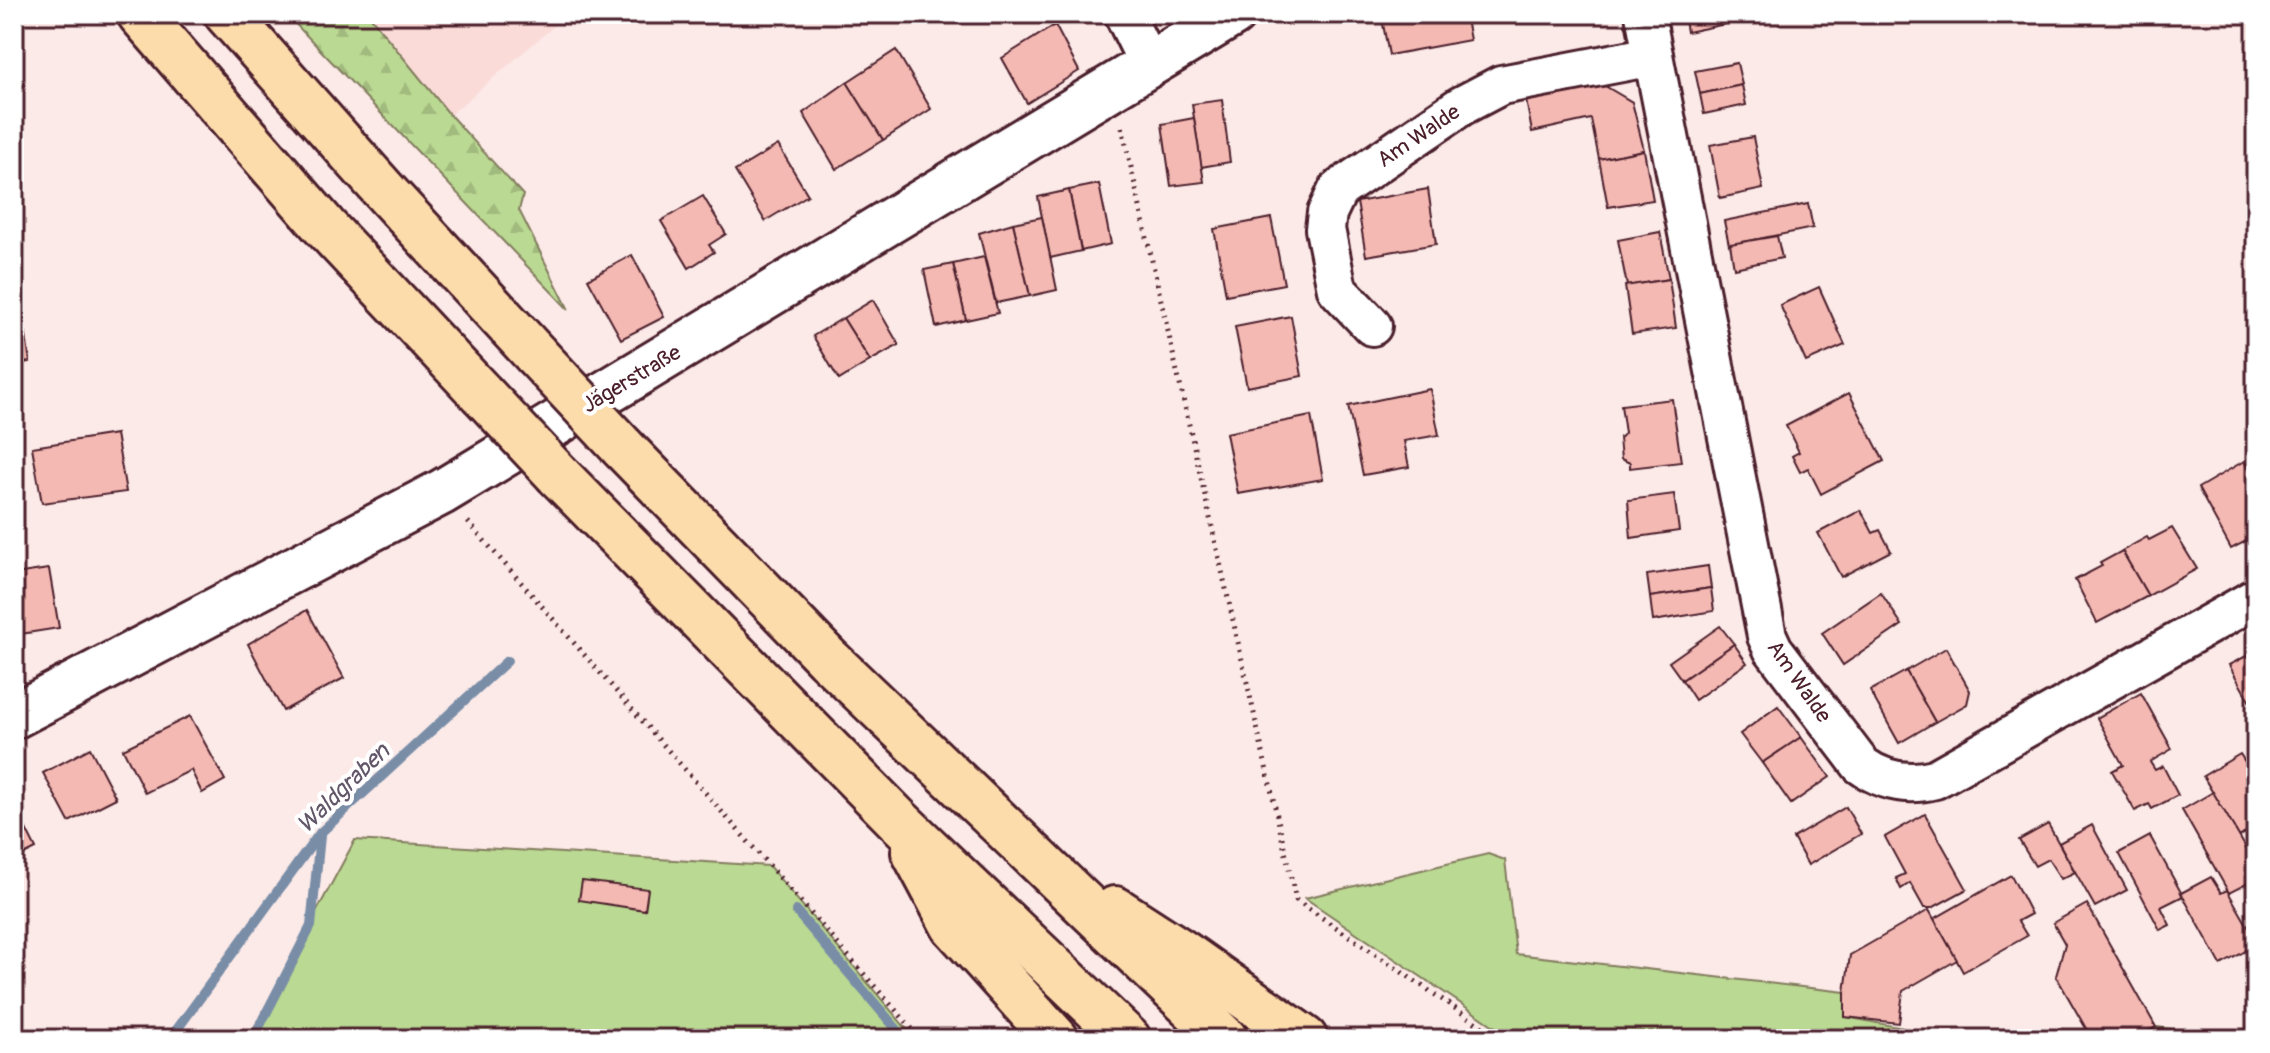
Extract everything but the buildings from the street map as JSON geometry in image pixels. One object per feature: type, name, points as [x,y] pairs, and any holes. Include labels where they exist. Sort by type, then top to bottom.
[{"type":"highway","points":[[140,14],[324,226],[558,475],[896,818],[1128,1039]]},
{"type":"highway","points":[[227,14],[536,355],[827,658],[1225,1039]]},
{"type":"highway","points":[[896,818],[953,925],[1056,1039]]},
{"type":"highway","points":[[1029,854],[1183,953],[1305,1039]]},
{"type":"street","points":[[1124,14],[1131,75]]},
{"type":"street","name":"Jägerstraße","points":[[14,716],[442,492],[1233,14]]},
{"type":"street","name":"Am Walde","points":[[1645,14],[1767,636],[1773,649],[1861,765],[1873,774],[1898,781],[1935,779],[2256,598]]},
{"type":"street","name":"Am Walde","points":[[1372,326],[1337,289],[1325,229],[1327,213],[1338,190],[1461,106],[1501,85],[1653,56]]},
{"type":"path","points":[[1131,75],[1296,900],[1500,1039]]},
{"type":"path","points":[[442,492],[921,1039]]},
{"type":"shaded area","points":[[368,14],[568,14],[450,115]]},
{"type":"green space","points":[[286,14],[368,14],[450,115],[523,195],[519,210],[569,310]]},
{"type":"green space","points":[[355,840],[769,866],[915,1039],[248,1039]]},
{"type":"green space","points":[[1488,854],[1505,860],[1516,954],[1845,992],[1846,1017],[1960,1039],[1513,1039],[1305,898]]},
{"type":"green space","points":[[2156,1027],[2256,1039],[2133,1039]]},
{"type":"waterway","name":"Waldgraben","points":[[170,1039],[320,833],[507,661]]},
{"type":"waterway","points":[[253,1039],[311,926],[320,836]]},
{"type":"waterway","points":[[796,911],[905,1039]]}]
